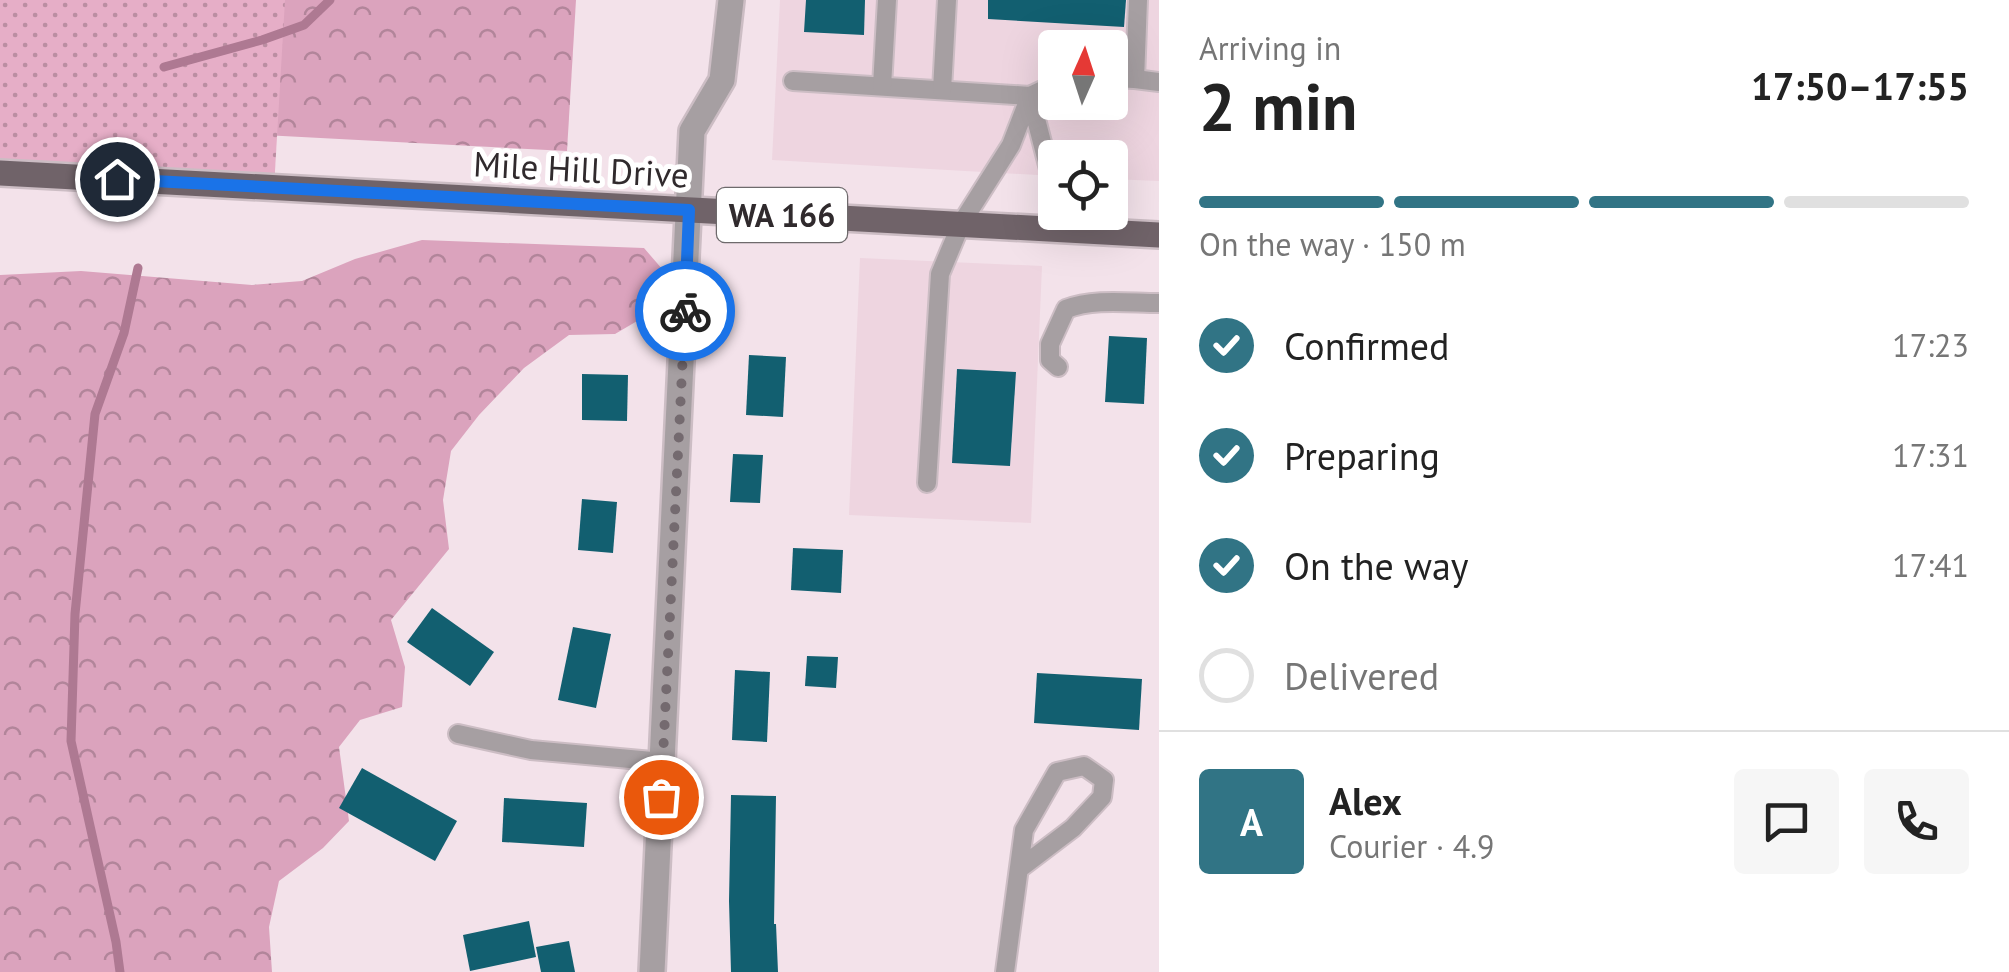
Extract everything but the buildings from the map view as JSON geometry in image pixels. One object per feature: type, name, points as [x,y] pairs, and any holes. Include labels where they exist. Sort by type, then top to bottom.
[{"type":"main road","name":"Mile Hill Drive","points":[[0,173],[961,224],[1038,223]]},
{"type":"main road","name":"Mile Hill Drive","points":[[1128,230],[1159,235]]},
{"type":"street","points":[[652,972],[692,130],[722,80],[732,0]]},
{"type":"lane","points":[[882,86],[887,0]]},
{"type":"lane","points":[[942,90],[947,0]]},
{"type":"lane","points":[[1135,79],[1138,0]]},
{"type":"lane","points":[[1128,79],[1159,82]]},
{"type":"lane","points":[[793,81],[1030,96],[1038,92]]},
{"type":"lane","points":[[1030,96],[1042,140]]},
{"type":"lane","points":[[927,482],[940,274],[961,224],[1012,145],[1030,96]]},
{"type":"lane","points":[[1058,367],[1050,360],[1050,344],[1066,310],[1110,302],[1159,303]]},
{"type":"lane","points":[[458,734],[531,750],[662,762]]},
{"type":"lane","points":[[1005,972],[1024,830],[1056,772],[1084,766],[1104,780],[1102,797],[1073,828],[1019,868]]},
{"type":"shaded area","points":[[0,0],[285,0],[274,188],[0,173]]},
{"type":"shaded area","points":[[780,0],[1159,0],[1159,181],[1128,180],[1128,140],[1038,140],[1038,175],[772,160]]},
{"type":"shaded area","points":[[860,258],[1042,266],[1031,523],[849,515]]},
{"type":"green space","points":[[0,0],[576,0],[567,151],[0,121]]},
{"type":"green space","points":[[422,240],[644,248],[663,270],[661,307],[615,334],[569,335],[524,368],[451,451],[443,500],[449,549],[391,620],[405,667],[402,707],[360,720],[339,747],[349,821],[323,848],[279,881],[269,927],[272,972],[0,972],[0,275],[81,271],[252,285],[302,281],[355,259]]},
{"type":"waterway","points":[[164,67],[304,25],[330,0]]},
{"type":"waterway","points":[[120,972],[71,741],[75,614],[95,414],[124,333],[138,268]]},
{"type":"way so far","points":[[661,797],[685,311]]},
{"type":"route","points":[[117,179],[689,210],[685,311]]}]
